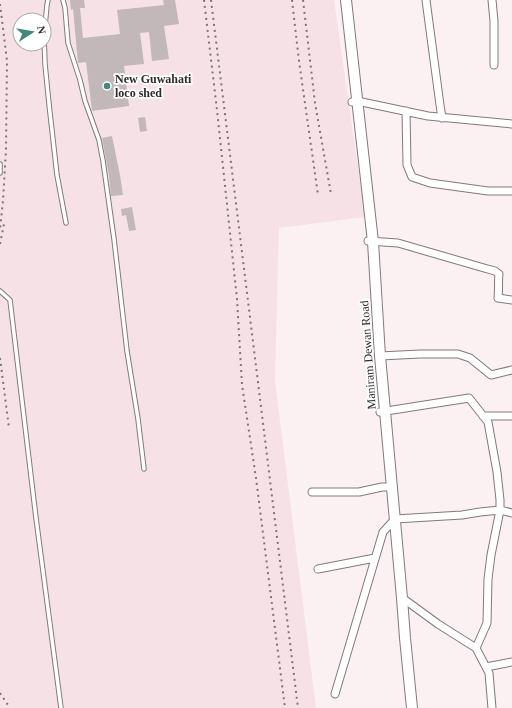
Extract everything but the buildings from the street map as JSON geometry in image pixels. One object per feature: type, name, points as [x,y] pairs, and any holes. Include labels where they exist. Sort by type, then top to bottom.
[{"type":"main road","name":"Maniram Dewan Road","points":[[341,0],[355,102]]},
{"type":"main road","name":"Maniram Dewan Road","points":[[346,0],[370,241],[393,522],[412,708]]},
{"type":"main road","name":"Maniram Dewan Road","points":[[374,286],[375,358],[383,411]]},
{"type":"main road","name":"Maniram Dewan Road","points":[[400,597],[399,640],[407,708]]},
{"type":"street","points":[[426,0],[442,118]]},
{"type":"street","points":[[492,0],[494,21],[494,66]]},
{"type":"street","points":[[355,102],[442,118],[512,124]]},
{"type":"street","points":[[406,111],[406,165],[412,177],[430,183],[444,185],[488,191],[512,191]]},
{"type":"street","points":[[370,241],[398,243],[495,271],[499,274],[498,298],[512,300]]},
{"type":"street","points":[[380,356],[458,354],[470,358],[490,375],[512,370]]},
{"type":"street","points":[[383,411],[469,398],[488,422],[497,472],[500,510],[488,578],[488,623],[476,648]]},
{"type":"street","points":[[484,416],[512,416]]},
{"type":"street","points":[[312,492],[359,492],[382,486],[390,487]]},
{"type":"street","points":[[335,694],[383,532],[393,522],[500,510],[512,513]]},
{"type":"street","points":[[318,569],[375,558]]},
{"type":"street","points":[[400,597],[438,624],[476,648],[489,673],[492,708]]},
{"type":"street","points":[[486,667],[512,662]]},
{"type":"lane","points":[[48,0],[46,5],[44,36],[45,64],[57,175],[66,223]]},
{"type":"lane","points":[[62,0],[65,8],[68,42],[85,101],[99,140],[103,161],[127,351],[138,418],[144,469]]},
{"type":"lane","points":[[0,164],[0,173]]},
{"type":"lane","points":[[0,291],[10,300],[35,510],[61,708]]},
{"type":"shaded area","points":[[0,0],[334,0],[365,217],[279,228],[275,381],[316,708],[0,708]]},
{"type":"railway","points":[[204,0],[237,299],[242,385],[256,478],[285,708]]},
{"type":"railway","points":[[211,0],[298,708]]},
{"type":"railway","points":[[292,0],[318,195]]},
{"type":"railway","points":[[303,0],[315,103],[331,194]]},
{"type":"railway","points":[[0,4],[7,61],[6,150],[0,229]]},
{"type":"railway","points":[[0,244],[4,224]]},
{"type":"railway","points":[[0,358],[9,428]]},
{"type":"railway","points":[[0,693],[10,708]]},
{"type":"place","name":"New Guwahati loco shed","points":[[107,86]]}]
